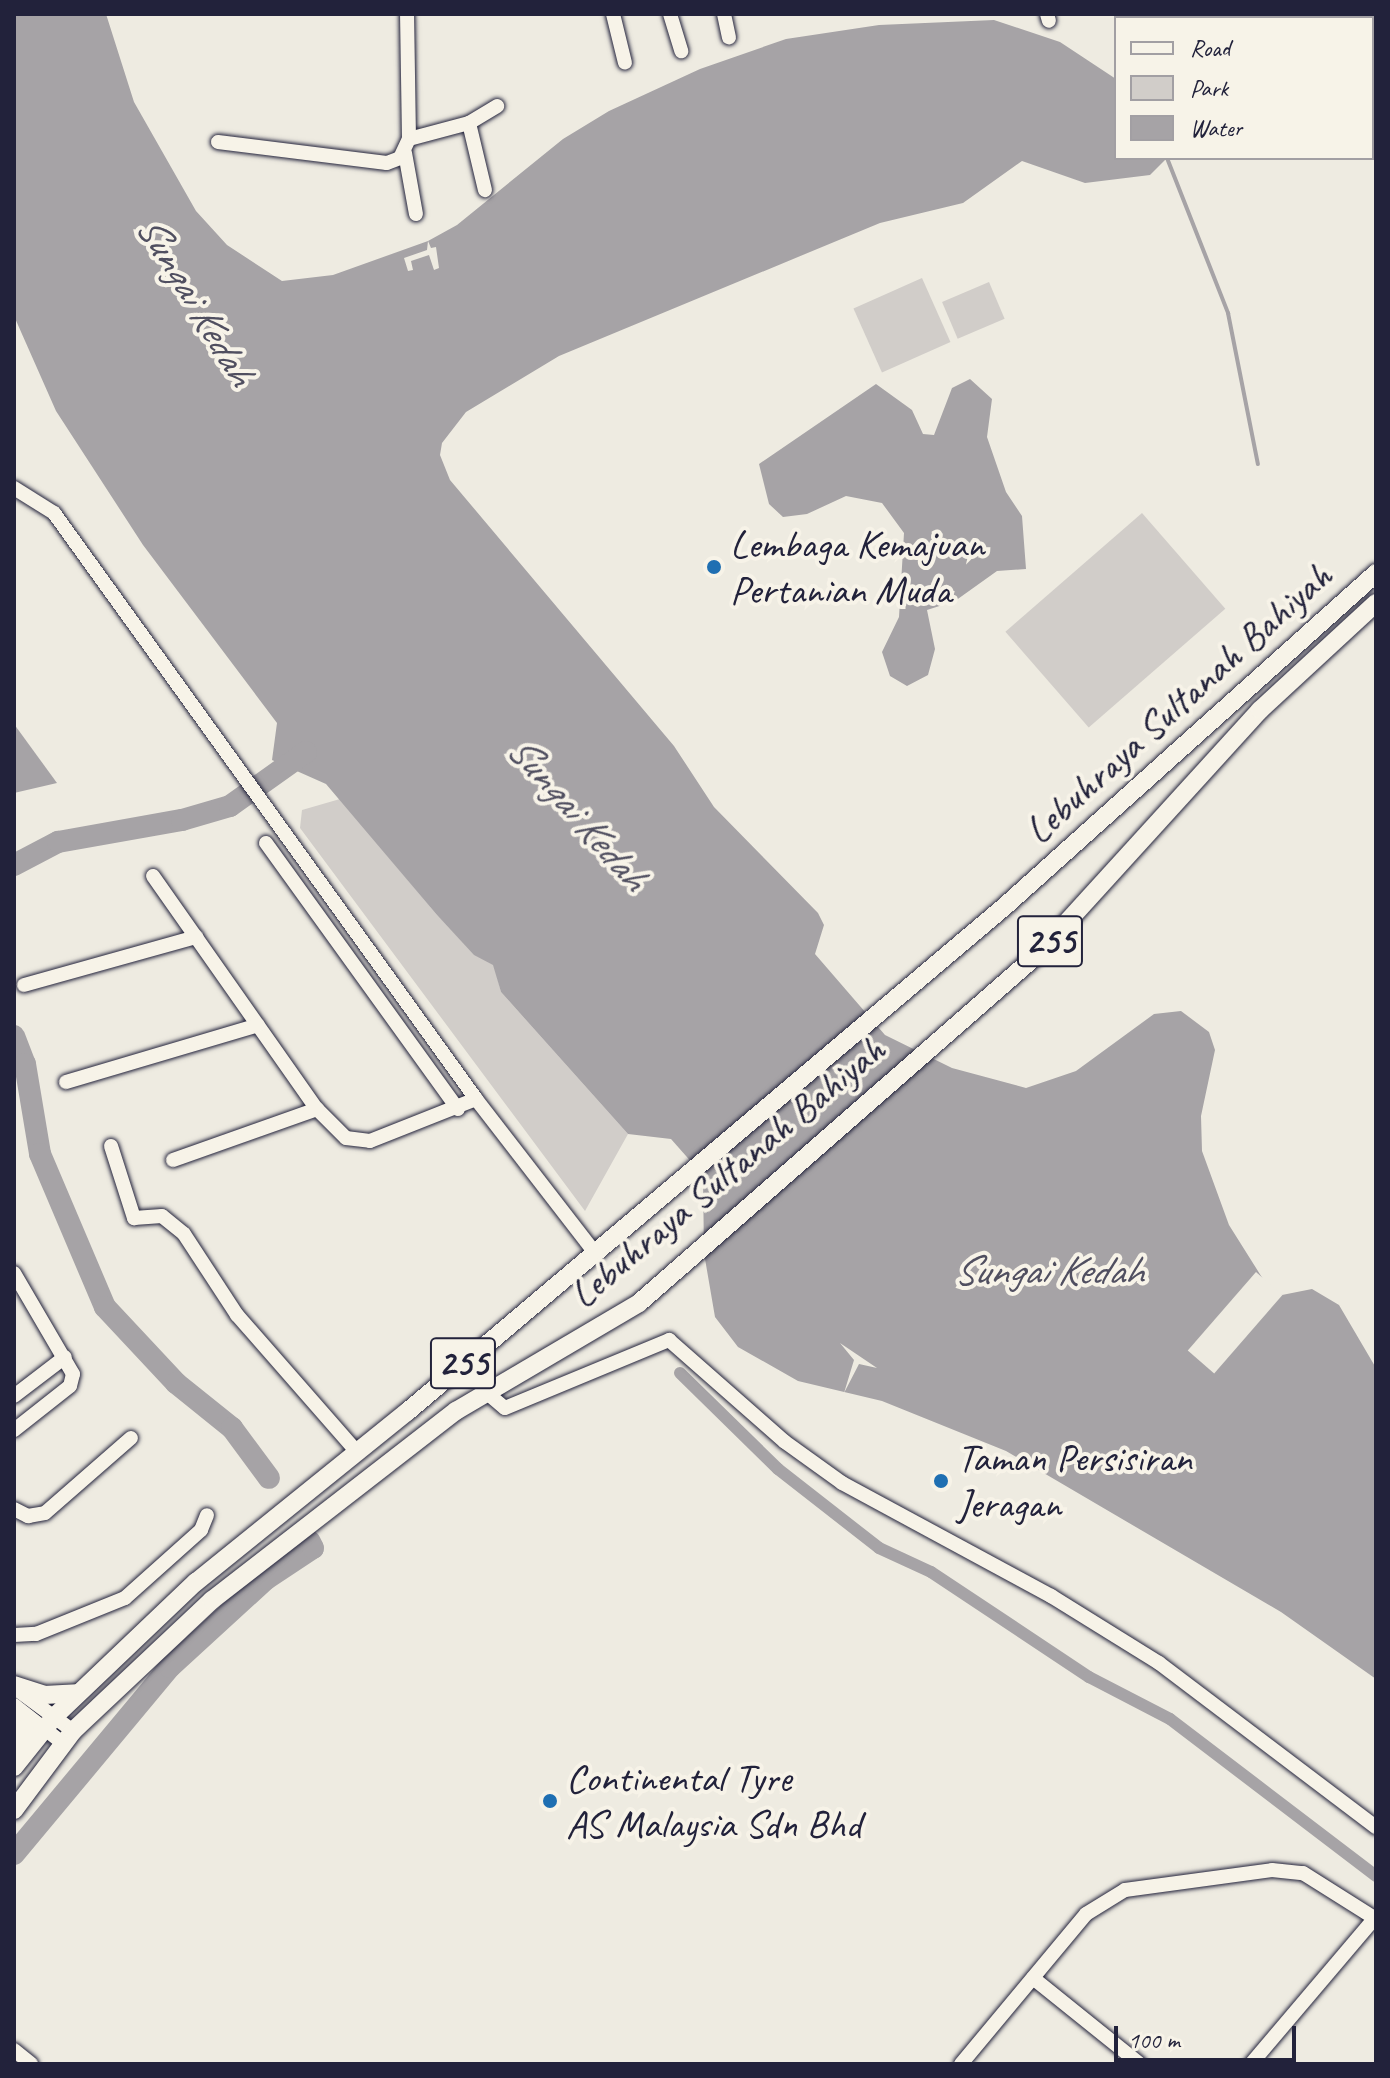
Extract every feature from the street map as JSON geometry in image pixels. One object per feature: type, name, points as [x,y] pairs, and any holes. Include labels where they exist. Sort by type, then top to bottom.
[{"type":"main road","name":"Lebuhraya Sultanah Bahiyah","points":[[18,1761],[77,1693],[261,1527],[357,1452],[624,1231],[1180,754],[1243,691],[1376,573]]},
{"type":"main road","name":"Lebuhraya Sultanah Bahiyah","points":[[14,1810],[69,1738],[164,1641],[276,1548],[487,1393],[605,1327],[663,1285],[1038,954],[1260,710],[1371,610]]},
{"type":"main road","points":[[14,1686],[44,1695],[77,1693]]},
{"type":"main road","points":[[14,1707],[25,1728],[18,1761]]},
{"type":"street","points":[[407,14],[407,146],[416,214]]},
{"type":"street","points":[[613,14],[625,63]]},
{"type":"street","points":[[670,14],[681,51]]},
{"type":"street","points":[[724,14],[729,37]]},
{"type":"street","points":[[218,142],[387,163],[407,146],[469,123],[497,106]]},
{"type":"street","points":[[469,123],[485,190]]},
{"type":"street","points":[[14,488],[54,513],[476,1099],[595,1253]]},
{"type":"street","points":[[266,843],[458,1109]]},
{"type":"street","points":[[153,876],[333,1129],[358,1141],[458,1109],[476,1099]]},
{"type":"street","points":[[24,985],[196,937]]},
{"type":"street","points":[[66,1082],[258,1025]]},
{"type":"street","points":[[173,1160],[317,1109]]},
{"type":"street","points":[[111,1146],[134,1218],[162,1216],[184,1234],[237,1315],[357,1452]]},
{"type":"street","points":[[14,1273],[73,1369],[70,1386],[14,1430]]},
{"type":"street","points":[[487,1393],[505,1408],[669,1340],[785,1442],[907,1521],[1051,1596],[1159,1663],[1376,1827]]},
{"type":"street","points":[[14,1396],[65,1357]]},
{"type":"street","points":[[14,1509],[28,1516],[45,1513],[131,1438]]},
{"type":"street","points":[[14,1635],[36,1634],[116,1603],[201,1530],[207,1515]]},
{"type":"street","points":[[14,1686],[69,1738]]},
{"type":"street","points":[[14,1707],[50,1723]]},
{"type":"street","points":[[961,2064],[1086,1914],[1125,1890],[1272,1870],[1303,1873],[1375,1919],[1251,2064]]},
{"type":"street","points":[[1033,1978],[1140,2064]]},
{"type":"street","points":[[14,2050],[31,2064]]},
{"type":"green space","points":[[922,278],[950,342],[882,372],[853,309]]},
{"type":"green space","points":[[989,282],[1005,319],[958,339],[942,302]]},
{"type":"green space","points":[[1142,513],[1225,609],[1089,728],[1005,632]]},
{"type":"green space","points":[[340,799],[437,915],[474,954],[494,965],[501,992],[628,1134],[585,1211],[300,828],[302,810]]},
{"type":"water","name":"Sungai Kedah","points":[[14,14],[106,14],[134,102],[196,211],[227,245],[282,281],[333,275],[428,241],[457,225],[563,139],[609,111],[700,69],[786,39],[879,25],[994,20],[1060,42],[1114,78],[1114,160],[1165,160],[1150,175],[1085,183],[1022,161],[963,203],[880,223],[559,356],[466,412],[442,443],[440,455],[450,480],[674,746],[714,807],[818,913],[824,925],[815,954],[885,1035],[952,1068],[1026,1088],[1076,1071],[1154,1014],[1181,1011],[1209,1032],[1215,1050],[1201,1116],[1202,1151],[1229,1225],[1268,1287],[1282,1295],[1312,1289],[1339,1305],[1376,1368],[1376,1679],[1281,1612],[1006,1451],[882,1401],[798,1381],[738,1347],[715,1317],[704,1253],[703,1179],[694,1165],[671,1139],[628,1134],[501,992],[493,965],[474,955],[437,915],[326,784],[272,760],[277,723],[143,545],[56,411],[14,316]]},
{"type":"water","points":[[970,379],[992,399],[987,437],[1006,492],[1022,516],[1026,569],[997,571],[955,601],[927,610],[935,649],[928,675],[907,686],[890,676],[882,652],[899,617],[904,533],[882,503],[846,496],[807,514],[783,517],[769,504],[759,464],[876,384],[912,410],[923,434],[934,435],[952,388]]},
{"type":"water","points":[[14,724],[57,783],[14,793]]},
{"type":"pier","points":[[428,241],[431,248],[436,247],[439,268],[434,270],[429,255],[411,261],[413,270],[408,271],[404,258],[427,250]]},
{"type":"pier","points":[[1256,1272],[1282,1295],[1214,1373],[1188,1350]]},
{"type":"pier","points":[[840,1343],[877,1368],[859,1364],[844,1393],[854,1360]]},
{"type":"waterway","points":[[1168,160],[1228,313],[1258,464]]},
{"type":"waterway","points":[[14,865],[58,842],[182,820],[230,806],[306,752]]},
{"type":"waterway","points":[[14,1036],[25,1064],[40,1154],[105,1307],[176,1383],[232,1428],[269,1478]]},
{"type":"waterway","points":[[680,1373],[778,1469],[879,1548],[931,1572],[1089,1677],[1170,1719],[1376,1876]]},
{"type":"waterway","points":[[14,1854],[170,1667],[266,1579],[313,1548],[310,1542]]},
{"type":"place","name":"Lembaga Kemajuan Pertanian Muda","points":[[714,567]]},
{"type":"place","name":"Taman Persisiran Jeragan","points":[[941,1481]]},
{"type":"place","name":"Continental Tyre AS Malaysia Sdn Bhd","points":[[550,1801]]}]
